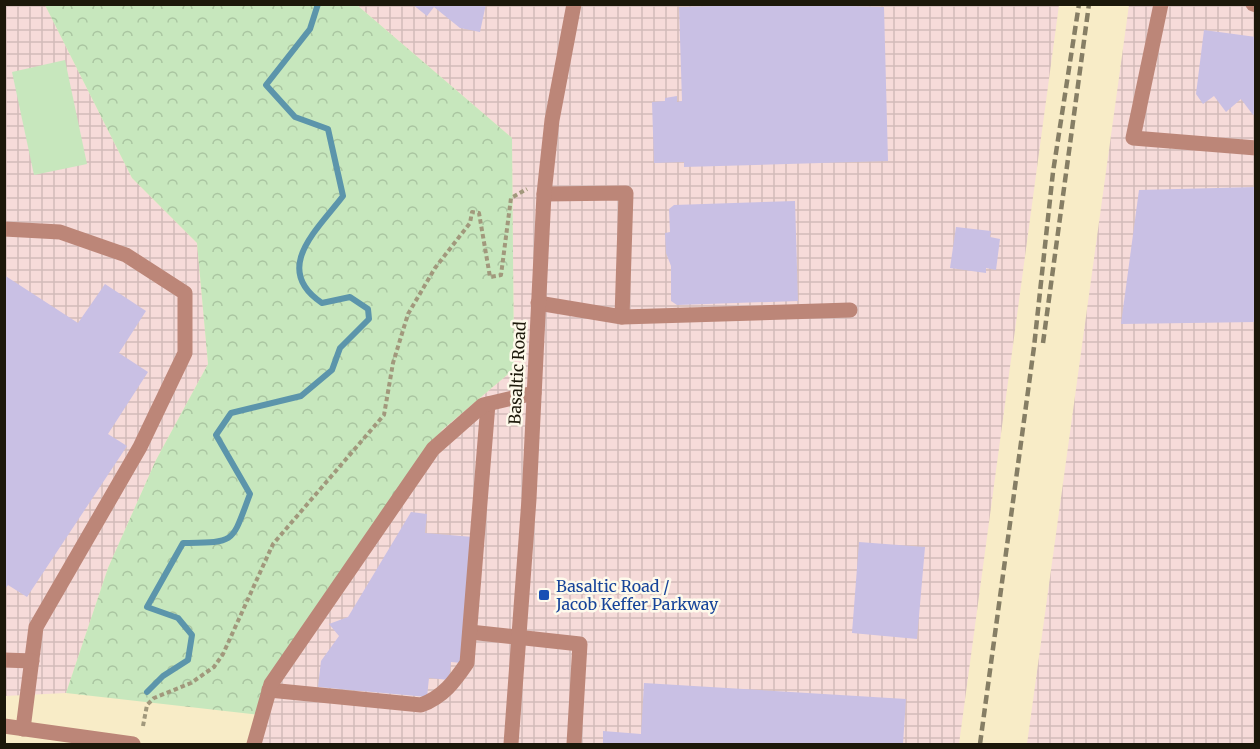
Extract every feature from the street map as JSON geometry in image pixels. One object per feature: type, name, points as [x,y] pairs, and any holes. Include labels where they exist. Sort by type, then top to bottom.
[{"type":"street","name":"Basaltic Road","points":[[511,744],[534,393],[544,194],[552,120],[574,4]]},
{"type":"street","points":[[1161,4],[1133,138],[1256,148]]},
{"type":"street","points":[[544,194],[626,193],[622,317]]},
{"type":"street","points":[[4,229],[60,232],[126,255],[184,293],[185,353],[140,447],[36,627],[23,729]]},
{"type":"street","points":[[538,303],[622,317],[850,310]]},
{"type":"street","points":[[254,744],[271,684],[433,449],[483,405],[534,393]]},
{"type":"street","points":[[269,690],[421,705],[436,700],[452,685],[467,663],[488,404]]},
{"type":"street","points":[[470,632],[580,644],[574,744]]},
{"type":"street","points":[[4,660],[32,661]]},
{"type":"street","points":[[4,726],[133,744]]},
{"type":"path","points":[[142,726],[147,705],[154,698],[183,687],[214,667],[224,654],[273,544],[384,415],[393,363],[408,314],[435,267],[471,223],[472,212],[479,213],[490,276],[501,275],[511,198],[527,189]]},
{"type":"shaded area","points":[[5,5],[45,5],[132,178],[197,243],[208,364],[156,460],[108,568],[66,693],[5,696]]},
{"type":"shaded area","points":[[357,5],[1059,5],[959,744],[255,744],[260,715],[442,430],[514,369],[512,138]]},
{"type":"shaded area","points":[[1129,5],[1255,5],[1255,744],[1027,744]]},
{"type":"green space","points":[[45,5],[357,5],[512,138],[514,369],[442,430],[260,715],[66,693],[108,568],[156,460],[208,364],[197,243],[132,178]]},
{"type":"green space","points":[[65,60],[87,164],[34,175],[12,72]]},
{"type":"building","points":[[412,4],[486,4],[480,32],[460,28],[434,7],[427,16]]},
{"type":"building","points":[[778,4],[884,7],[888,161],[684,167],[684,162],[654,163],[652,102],[665,101],[665,98],[677,96],[677,102],[682,101],[679,7]]},
{"type":"building","points":[[1204,30],[1256,37],[1256,113],[1253,115],[1241,99],[1226,112],[1214,96],[1203,104],[1196,94]]},
{"type":"building","points":[[1256,187],[1256,322],[1121,324],[1139,190]]},
{"type":"building","points":[[795,201],[798,301],[677,305],[671,301],[671,266],[666,253],[665,233],[670,232],[669,209],[674,205]]},
{"type":"building","points":[[956,227],[991,231],[990,237],[1000,239],[996,270],[986,268],[986,273],[950,268]]},
{"type":"building","points":[[4,275],[78,323],[105,284],[146,311],[119,353],[148,372],[108,434],[127,446],[27,597],[8,585],[4,590]]},
{"type":"building","points":[[411,512],[427,514],[425,533],[473,537],[462,663],[451,662],[449,680],[429,678],[427,697],[318,687],[321,661],[339,636],[329,624],[348,617]]},
{"type":"building","points":[[859,542],[925,547],[917,639],[852,633]]},
{"type":"building","points":[[644,683],[906,699],[903,744],[603,744],[603,731],[641,734]]},
{"type":"waterway","points":[[147,692],[163,676],[188,660],[192,635],[178,618],[147,607],[183,543],[214,542],[230,537],[239,523],[250,494],[216,435],[231,413],[301,396],[332,370],[340,348],[369,319],[368,309],[350,297],[322,303],[307,290],[300,277],[300,263],[304,249],[312,235],[343,196],[328,129],[295,117],[266,85],[310,29],[318,4]]},
{"type":"railway","points":[[980,744],[1034,347],[1053,172],[1079,4]]},
{"type":"railway","points":[[1043,343],[1089,4]]},
{"type":"place","name":"Basaltic Road / Jacob Keffer Parkway","points":[[544,595]]}]
